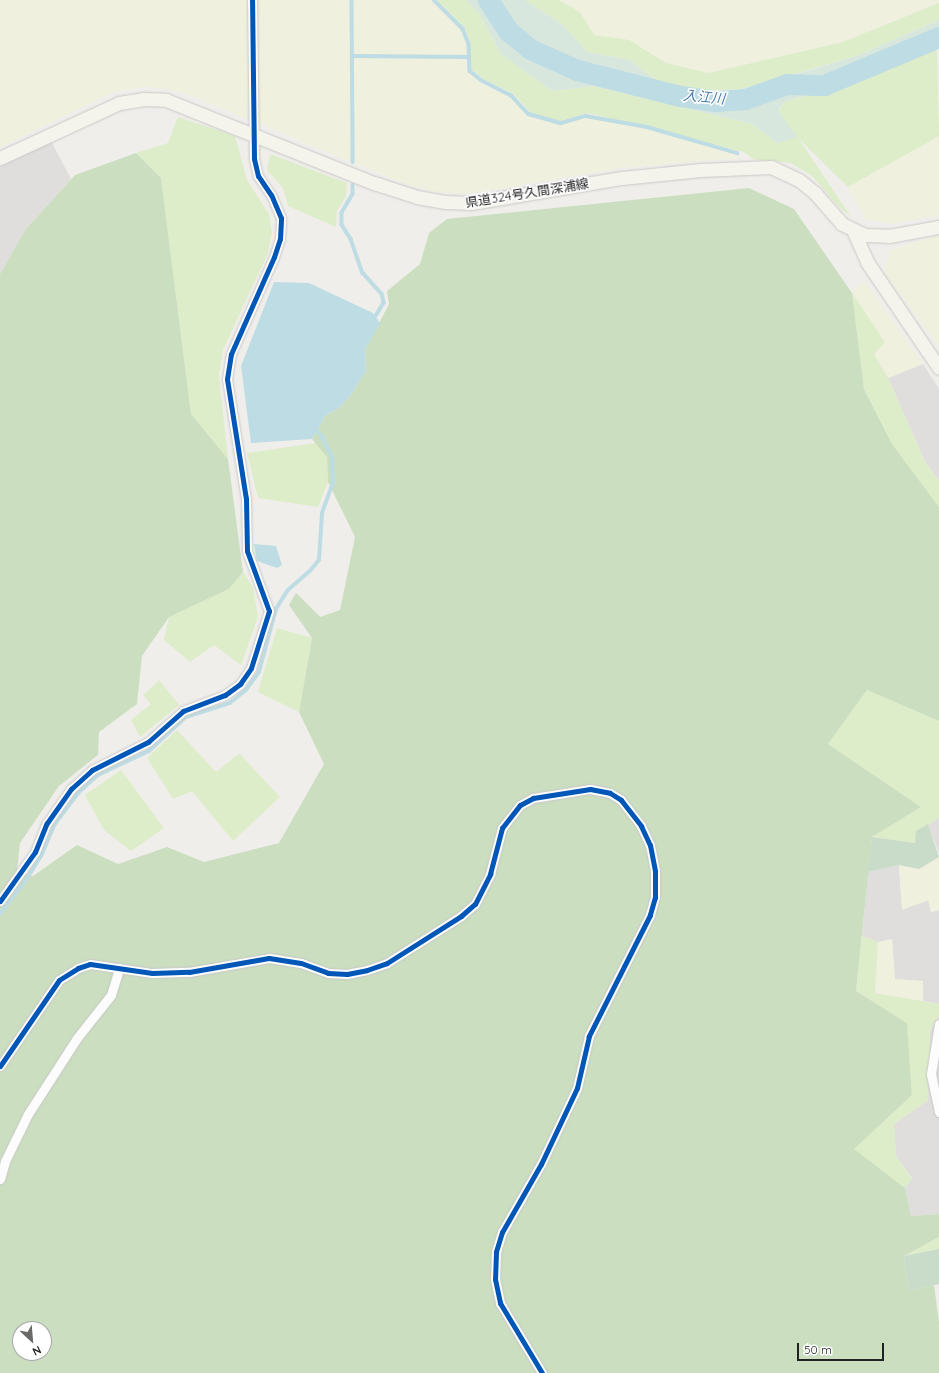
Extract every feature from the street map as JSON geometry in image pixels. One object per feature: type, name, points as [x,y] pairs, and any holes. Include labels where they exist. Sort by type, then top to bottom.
[{"type":"main road","name":"県道324号久間深浦線","points":[[0,158],[119,103],[142,98],[166,100],[252,133],[374,183],[416,197],[446,202],[486,201],[622,178],[701,170],[771,167],[799,180],[815,193],[842,224],[866,235],[889,236],[939,227]]},
{"type":"main road","points":[[853,230],[867,262],[939,368]]},
{"type":"street","points":[[0,901],[35,852],[47,823],[71,789],[92,770],[148,742],[183,711],[225,696],[240,684],[251,668],[269,611],[248,551],[246,499],[227,379],[231,354],[274,257],[280,239],[281,218],[271,195],[258,176],[254,159],[252,133],[252,0]]},
{"type":"street","points":[[0,1066],[59,980],[90,964],[152,973],[189,972],[269,958],[301,963],[328,973],[347,974],[367,970],[394,959],[461,916],[475,904],[490,874],[502,828],[520,805],[533,798],[590,788],[610,793],[621,800],[641,826],[650,845],[656,871],[655,896],[650,915],[589,1036],[577,1088],[541,1164],[502,1232],[496,1252],[495,1279],[500,1303],[542,1373]]},
{"type":"street","points":[[0,1179],[5,1161],[28,1114],[77,1038],[111,995],[119,968]]},
{"type":"street","points":[[939,1024],[932,1074],[939,1112]]},
{"type":"shaded area","points":[[466,0],[480,0],[510,40],[555,71],[724,109],[769,95],[816,92],[784,102],[778,110],[797,137],[777,143],[752,124],[594,86],[552,91],[501,54],[480,15]]},
{"type":"shaded area","points":[[497,0],[525,0],[564,26],[587,52],[629,60],[661,84],[568,61],[519,31]]},
{"type":"shaded area","points":[[939,20],[939,33],[862,67],[811,82],[789,76],[857,56]]},
{"type":"shaded area","points":[[51,141],[71,179],[25,230],[0,274],[0,166]]},
{"type":"shaded area","points":[[923,364],[939,389],[939,481],[925,462],[888,378]]},
{"type":"shaded area","points":[[939,818],[939,853],[928,825]]},
{"type":"shaded area","points":[[899,865],[902,909],[929,900],[931,912],[939,910],[939,1004],[923,1001],[922,981],[895,979],[892,939],[878,942],[862,936],[868,872]]},
{"type":"shaded area","points":[[939,1016],[939,1214],[911,1216],[905,1188],[912,1178],[896,1156],[894,1124],[928,1100],[930,1030]]},
{"type":"green space","points":[[0,0],[430,0],[462,31],[467,45],[465,59],[468,72],[479,82],[510,97],[528,116],[560,125],[586,118],[647,129],[739,155],[738,158],[621,168],[469,194],[436,192],[402,183],[197,98],[168,89],[144,87],[114,92],[0,147]]},
{"type":"green space","points":[[437,0],[466,0],[480,15],[501,54],[552,91],[594,86],[752,124],[777,143],[778,111],[784,102],[859,80],[937,50],[939,136],[848,187],[799,139],[851,217],[838,206],[812,176],[791,163],[753,159],[744,152],[588,113],[560,121],[531,113],[514,94],[485,80],[472,70],[469,58],[471,44],[465,28]]},
{"type":"green space","points":[[525,0],[558,0],[580,12],[594,35],[629,40],[666,63],[709,73],[843,42],[939,3],[939,20],[857,56],[741,89],[704,91],[661,84],[629,60],[587,52],[564,26]]},
{"type":"green space","points":[[558,0],[939,0],[939,3],[843,42],[709,73],[666,63],[629,40],[594,35],[580,12]]},
{"type":"green space","points":[[178,117],[235,136],[247,180],[269,214],[272,232],[268,253],[223,350],[219,376],[228,459],[191,414],[161,178],[136,153],[168,143]]},
{"type":"green space","points":[[939,136],[939,215],[892,224],[865,219],[848,187]]},
{"type":"green space","points":[[136,153],[161,178],[191,414],[228,459],[243,572],[229,589],[169,617],[142,656],[137,704],[99,732],[98,755],[59,786],[20,843],[17,871],[33,876],[77,845],[118,864],[167,847],[204,862],[279,843],[324,764],[299,712],[312,638],[289,605],[296,593],[320,617],[340,610],[355,537],[328,482],[327,457],[312,439],[325,416],[339,408],[350,396],[366,371],[365,350],[389,304],[387,291],[420,264],[429,233],[447,219],[749,188],[794,209],[852,293],[864,389],[892,444],[939,507],[939,721],[867,690],[828,744],[921,807],[872,837],[856,991],[907,1023],[912,1095],[854,1149],[905,1188],[911,1216],[939,1214],[939,1237],[904,1256],[909,1290],[934,1285],[939,1322],[939,1373],[0,1373],[0,274],[25,230],[75,175]]},
{"type":"green space","points":[[270,154],[347,183],[346,196],[337,211],[336,227],[288,206],[283,188],[267,170]]},
{"type":"green space","points":[[939,235],[939,347],[884,272],[890,250]]},
{"type":"green space","points":[[864,280],[923,364],[888,378],[874,354],[884,342],[852,293]]},
{"type":"green space","points":[[852,293],[885,342],[874,354],[888,378],[925,462],[939,481],[939,507],[892,444],[864,388]]},
{"type":"green space","points":[[316,443],[327,457],[328,482],[318,507],[258,498],[247,453]]},
{"type":"green space","points":[[243,572],[253,587],[258,617],[241,665],[214,645],[190,662],[164,640],[169,617],[229,589]]},
{"type":"green space","points":[[277,628],[312,638],[299,712],[258,692]]},
{"type":"green space","points":[[159,680],[179,705],[140,737],[131,720],[151,704],[143,695]]},
{"type":"green space","points":[[867,690],[939,721],[939,818],[917,831],[915,843],[872,837],[921,807],[828,744]]},
{"type":"green space","points":[[177,730],[216,772],[239,753],[280,797],[233,841],[192,791],[173,799],[147,758]]},
{"type":"green space","points":[[121,770],[164,828],[131,851],[104,830],[85,795]]},
{"type":"green space","points":[[928,824],[939,857],[919,869],[899,865],[868,872],[872,837],[915,843],[916,831]]},
{"type":"green space","points":[[939,857],[939,910],[931,912],[928,900],[902,910],[899,865],[919,869]]},
{"type":"green space","points":[[862,936],[878,942],[875,993],[939,1004],[939,1016],[930,1030],[928,1100],[894,1124],[896,1156],[912,1179],[905,1188],[853,1149],[912,1095],[907,1023],[856,991]]},
{"type":"green space","points":[[892,939],[895,979],[923,981],[923,1001],[875,993],[878,942]]},
{"type":"green space","points":[[939,1237],[939,1249],[904,1256]]},
{"type":"green space","points":[[939,1249],[939,1284],[909,1290],[904,1256]]},
{"type":"water","points":[[274,282],[309,283],[373,313],[380,323],[365,350],[366,371],[350,396],[339,408],[325,416],[312,439],[251,443],[241,366]]},
{"type":"water","points":[[254,544],[276,546],[282,565],[277,568],[257,561]]},
{"type":"waterway","points":[[352,0],[353,162]]},
{"type":"waterway","points":[[434,0],[463,29],[469,44],[470,71],[481,80],[511,95],[529,114],[561,123],[586,116],[647,127],[737,153]]},
{"type":"waterway","name":"入江川","points":[[488,0],[508,31],[530,49],[577,70],[680,96],[716,101],[745,99],[787,84],[824,85],[939,37]]},
{"type":"waterway","points":[[352,56],[468,57]]},
{"type":"waterway","points":[[353,185],[353,194],[342,213],[342,225],[351,239],[363,273],[382,294],[384,303],[373,321]]},
{"type":"waterway","points":[[0,914],[26,880],[42,854],[55,824],[78,793],[98,775],[149,751],[186,717],[230,703],[246,690],[259,672],[276,609],[288,590],[310,571],[319,560],[322,513],[333,482],[332,457],[322,437],[314,428]]},
{"type":"cycle path","points":[[0,901],[35,852],[47,823],[71,789],[92,770],[148,742],[183,711],[225,695],[240,684],[251,668],[269,611],[247,551],[246,499],[227,379],[231,354],[274,257],[280,239],[281,218],[271,195],[258,176],[254,159],[252,0]]},
{"type":"cycle path","points":[[0,1066],[59,980],[78,968],[90,964],[152,973],[189,972],[269,958],[301,963],[328,973],[347,974],[367,970],[387,963],[461,916],[475,904],[490,874],[502,828],[520,805],[533,798],[590,789],[610,793],[621,800],[641,826],[650,845],[655,871],[655,897],[650,915],[589,1036],[577,1088],[541,1164],[502,1232],[496,1252],[495,1279],[500,1303],[542,1373]]}]
